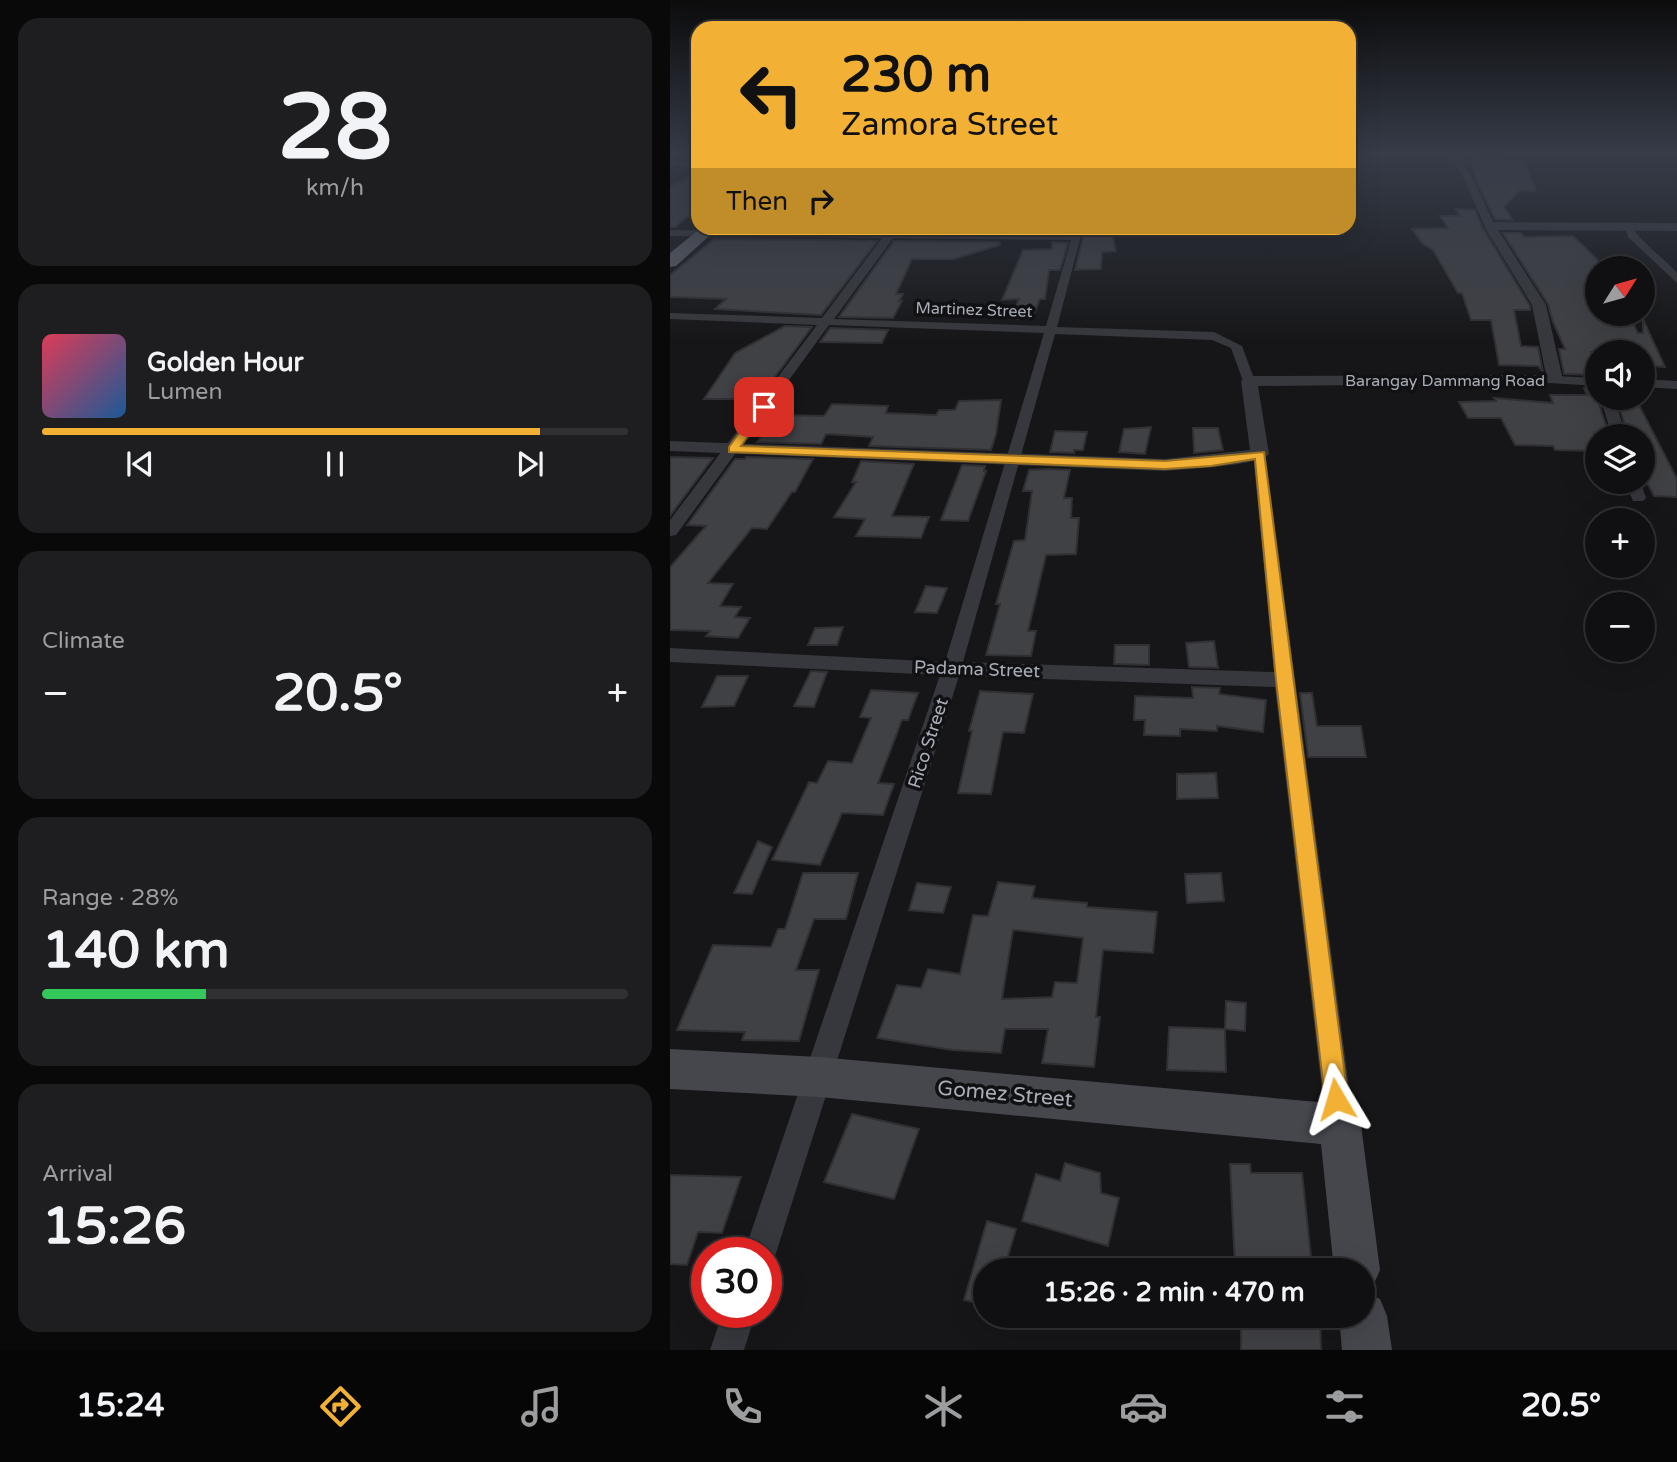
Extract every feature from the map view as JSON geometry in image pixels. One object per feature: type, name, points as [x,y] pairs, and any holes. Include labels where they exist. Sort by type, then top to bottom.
[{"type":"highway","points":[[670,262],[700,235]]},
{"type":"main road","name":"Gomez Street","points":[[670,1069],[819,1077],[1340,1125]]},
{"type":"main road","points":[[1340,1125],[1356,1258]]},
{"type":"main road","points":[[1364,1328],[1367,1350]]},
{"type":"street","points":[[1485,216],[1490,226],[1677,227]]},
{"type":"street","name":"Barangay Dammang Road","points":[[1249,381],[1555,380],[1539,305],[1490,226]]},
{"type":"street","points":[[1627,226],[1631,235],[1662,262],[1677,280]]},
{"type":"street","points":[[670,233],[691,231]]},
{"type":"street","points":[[670,531],[890,235]]},
{"type":"street","name":"Rico Street","points":[[765,1237],[952,669],[1077,235]]},
{"type":"street","name":"Martinez Street","points":[[670,316],[1214,336],[1236,346],[1249,381]]},
{"type":"street","points":[[1555,380],[1585,381]]},
{"type":"street","points":[[1249,381],[1340,1125]]},
{"type":"street","points":[[1655,384],[1677,385]]},
{"type":"street","points":[[670,446],[1165,465],[1211,462],[1260,454]]},
{"type":"street","points":[[1637,494],[1638,498]]},
{"type":"street","name":"Padama Street","points":[[670,655],[952,669],[1284,680]]},
{"type":"street","points":[[727,1350],[735,1328]]},
{"type":"building","points":[[670,216],[688,216],[675,227],[670,227]]},
{"type":"building","points":[[1440,216],[1477,216],[1530,306],[1530,310],[1514,310],[1521,346],[1538,347],[1543,372],[1538,366],[1499,365],[1491,320],[1471,320],[1462,293],[1458,293],[1433,250],[1423,244],[1412,229],[1448,228]]},
{"type":"building","points":[[1494,216],[1510,216],[1513,220],[1495,219]]},
{"type":"building","points":[[1503,233],[1521,233],[1524,237],[1573,236],[1594,256],[1585,256],[1585,326],[1635,326],[1638,333],[1643,333],[1643,326],[1646,326],[1653,340],[1585,340],[1585,375],[1564,374],[1559,349],[1565,349],[1548,304]]},
{"type":"building","points":[[1084,235],[1113,235],[1116,251],[1102,252],[1101,269],[1075,270]]},
{"type":"building","points":[[714,239],[877,241],[821,315],[715,309],[726,299],[670,297],[670,275]]},
{"type":"building","points":[[894,241],[999,242],[1000,245],[954,259],[912,259],[896,294],[903,294],[893,318],[839,317]]},
{"type":"building","points":[[1052,242],[1068,243],[1060,270],[1049,270],[1045,299],[1040,299],[1032,319],[1011,319],[1019,299],[1002,300],[1023,250],[1052,249]]},
{"type":"building","points":[[785,326],[812,327],[772,381],[750,381],[738,399],[704,399],[735,353]]},
{"type":"building","points":[[830,328],[888,330],[882,343],[820,342]]},
{"type":"building","points":[[1655,345],[1665,367],[1655,366]]},
{"type":"building","points":[[1550,395],[1585,395],[1585,410],[1601,410],[1606,424],[1585,424],[1585,451],[1515,445],[1501,418],[1468,418],[1459,402],[1496,401],[1494,398],[1553,403]]},
{"type":"building","points":[[1001,400],[991,450],[869,446],[873,437],[826,434],[821,444],[757,442],[766,430],[772,430],[784,415],[824,416],[832,404],[888,406],[886,413],[936,415],[939,410],[955,410],[959,401]]},
{"type":"building","points":[[1620,410],[1642,410],[1649,424],[1624,424]]},
{"type":"building","points":[[1151,427],[1145,454],[1119,452],[1124,429]]},
{"type":"building","points":[[1193,428],[1218,428],[1223,450],[1194,453]]},
{"type":"building","points":[[1055,431],[1087,432],[1083,450],[1074,450],[1074,453],[1050,452]]},
{"type":"building","points":[[1655,436],[1677,479],[1677,497],[1654,496]]},
{"type":"building","points":[[670,457],[713,458],[670,516]]},
{"type":"building","points":[[735,459],[813,459],[795,492],[792,492],[767,529],[752,528],[708,583],[733,584],[720,606],[741,607],[735,617],[750,618],[738,638],[706,636],[710,631],[670,630],[670,567],[706,526],[687,525]]},
{"type":"building","points":[[861,461],[914,464],[892,516],[929,517],[921,538],[856,536],[865,519],[834,517],[856,482],[852,482]]},
{"type":"building","points":[[962,465],[985,466],[986,471],[968,521],[941,520]]},
{"type":"building","points":[[1029,470],[1070,470],[1064,498],[1072,498],[1071,518],[1079,518],[1076,554],[1046,555],[1028,631],[1036,631],[1031,656],[986,655],[1000,604],[996,604],[1014,541],[1025,540],[1032,491],[1023,491]]},
{"type":"building","points":[[926,586],[947,588],[937,613],[915,612]]},
{"type":"building","points":[[843,627],[837,645],[808,645],[815,628]]},
{"type":"building","points":[[1214,641],[1218,668],[1189,667],[1186,643]]},
{"type":"building","points":[[1115,645],[1149,645],[1149,665],[1114,664]]},
{"type":"building","points":[[811,671],[827,672],[814,707],[794,706]]},
{"type":"building","points":[[717,676],[748,676],[734,706],[702,707]]},
{"type":"building","points":[[1192,687],[1220,688],[1219,694],[1266,700],[1263,732],[1217,726],[1217,731],[1180,729],[1180,736],[1144,735],[1145,720],[1134,720],[1135,696],[1193,698]]},
{"type":"building","points":[[871,690],[918,693],[908,720],[902,720],[878,783],[894,784],[883,815],[842,813],[820,865],[772,860],[809,782],[817,783],[828,761],[852,763],[871,718],[860,717]]},
{"type":"building","points":[[980,691],[1033,694],[1024,733],[1003,732],[991,794],[958,793],[972,731],[969,731]]},
{"type":"building","points":[[1300,693],[1312,693],[1317,726],[1361,726],[1366,757],[1308,757]]},
{"type":"building","points":[[1216,773],[1218,798],[1177,799],[1177,774]]},
{"type":"building","points":[[758,841],[772,847],[752,894],[734,893]]},
{"type":"building","points":[[803,873],[858,873],[846,919],[814,919],[796,970],[819,970],[799,1041],[742,1040],[745,1032],[677,1030],[713,945],[771,947],[778,929],[785,929]]},
{"type":"building","points":[[1221,873],[1224,901],[1187,903],[1185,874]]},
{"type":"building","points":[[998,882],[1035,886],[1032,898],[1087,903],[1087,907],[1157,912],[1153,953],[1103,950],[1096,1017],[1100,1017],[1094,1067],[1042,1063],[1048,1029],[1005,1029],[1001,1053],[952,1050],[877,1038],[897,985],[921,988],[928,969],[960,974],[973,915],[988,916]],"holes":[[[1013,930],[1083,938],[1077,983],[1055,982],[1052,997],[1002,999]]]},
{"type":"building","points":[[917,883],[951,887],[943,913],[909,910]]},
{"type":"building","points":[[1226,1001],[1246,1003],[1245,1031],[1225,1029]]},
{"type":"building","points":[[1169,1027],[1225,1029],[1226,1072],[1167,1070]]},
{"type":"building","points":[[852,1114],[919,1129],[894,1199],[824,1182]]},
{"type":"building","points":[[1065,1163],[1100,1173],[1101,1193],[1119,1198],[1108,1246],[1022,1221],[1036,1174],[1060,1181]]},
{"type":"building","points":[[1230,1164],[1250,1164],[1251,1173],[1302,1173],[1311,1258],[1235,1258]]},
{"type":"building","points":[[670,1175],[741,1177],[722,1233],[698,1232],[696,1237],[691,1237],[691,1253],[687,1265],[670,1264]]},
{"type":"building","points":[[987,1221],[1016,1229],[1008,1258],[976,1258]]},
{"type":"building","points":[[973,1269],[973,1302],[964,1300]]},
{"type":"building","points":[[1241,1328],[1320,1328],[1321,1350],[1241,1350]]},
{"type":"route","points":[[764,407],[733,449],[1165,465],[1211,462],[1260,454],[1284,680],[1336,1099]]}]
